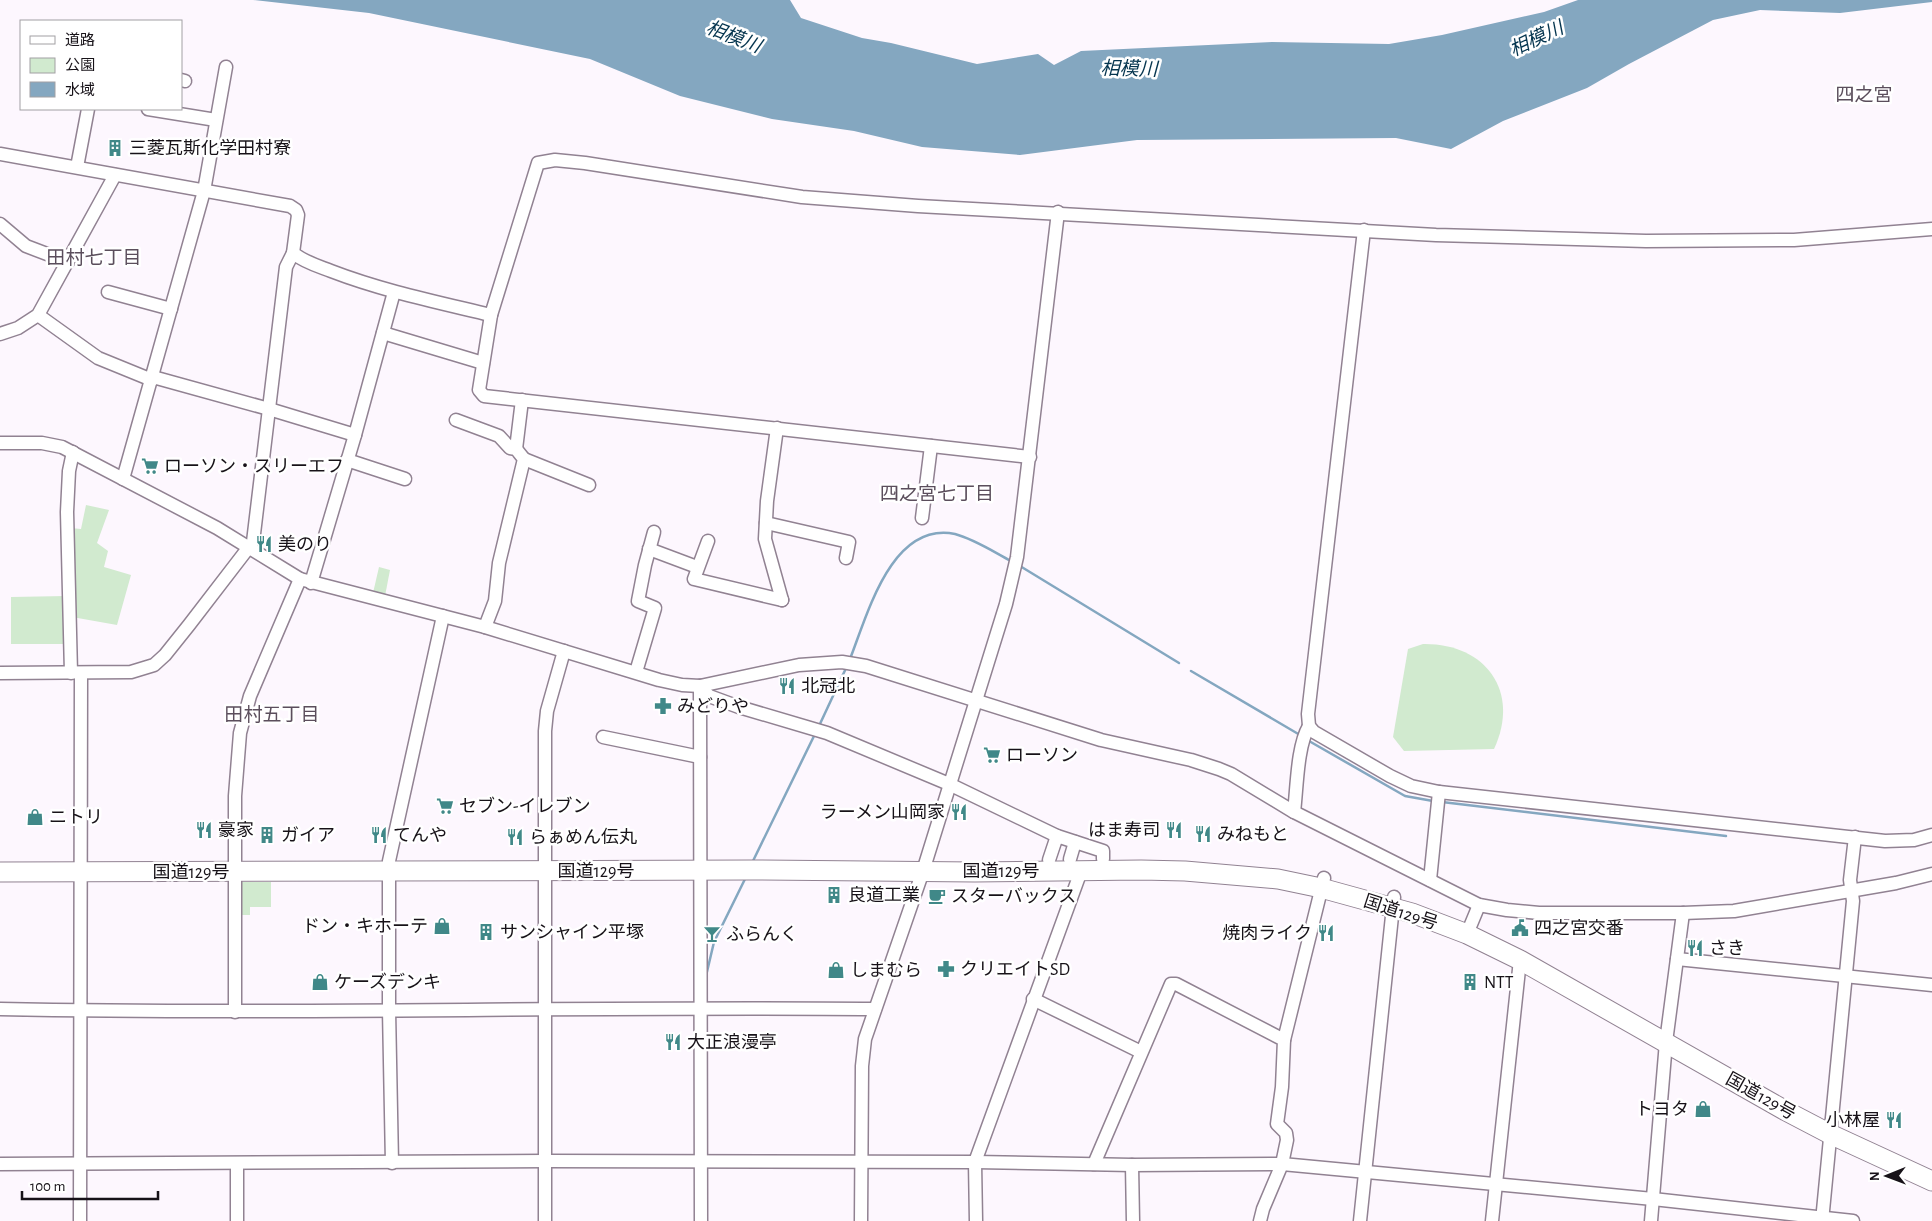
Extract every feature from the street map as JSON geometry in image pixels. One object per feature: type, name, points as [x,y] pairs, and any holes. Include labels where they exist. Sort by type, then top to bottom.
[{"type":"highway","name":"国道129号","points":[[0,861],[81,866],[924,865],[1049,860],[1075,857],[1323,883]]},
{"type":"highway","name":"国道129号","points":[[924,865],[1075,857],[1187,860],[1231,863],[1281,870],[1393,902],[1523,948],[1667,1037]]},
{"type":"highway","name":"国道129号","points":[[0,872],[81,866]]},
{"type":"highway","name":"国道129号","points":[[1469,929],[1520,960],[1776,1095],[1831,1128],[1932,1181]]},
{"type":"highway","name":"国道129号","points":[[1831,1128],[1932,1170]]},
{"type":"street","points":[[123,479],[204,191],[226,67]]},
{"type":"street","points":[[77,167],[88,110]]},
{"type":"street","points":[[154,110],[216,120]]},
{"type":"street","points":[[0,154],[290,206],[296,210],[298,215],[292,253],[286,267],[253,542],[189,626],[165,655],[154,665],[131,672],[0,672]]},
{"type":"street","points":[[1030,457],[484,396],[479,390],[491,315],[538,163],[545,161],[585,163],[802,197],[918,206],[1058,212],[1436,235],[1656,241],[1794,240],[1932,229]]},
{"type":"street","points":[[0,334],[18,328],[38,315],[115,175]]},
{"type":"street","points":[[861,1221],[862,1066],[866,1039],[924,865],[1006,604],[1017,557],[1058,212]]},
{"type":"street","points":[[0,224],[26,246],[68,262]]},
{"type":"street","points":[[1294,812],[1308,714],[1364,230]]},
{"type":"street","points":[[292,253],[300,259],[344,276],[394,292],[491,315]]},
{"type":"street","points":[[108,292],[171,309]]},
{"type":"street","points":[[235,1012],[235,796],[240,733],[250,696],[306,581],[355,435],[394,292]]},
{"type":"street","points":[[38,315],[98,358],[152,378],[269,409],[355,435]]},
{"type":"street","points":[[383,333],[483,364]]},
{"type":"street","points":[[485,627],[495,601],[499,563],[520,454],[522,400]]},
{"type":"street","points":[[456,420],[499,436],[510,448],[520,454],[589,486]]},
{"type":"street","points":[[708,541],[694,579],[782,600],[765,539],[777,428]]},
{"type":"street","points":[[0,443],[42,443],[62,447],[249,547],[306,581],[485,627],[670,683],[700,686],[799,665],[848,662],[975,699],[1101,740],[1207,764],[1231,774],[1294,812],[1479,905],[1539,913],[1734,911],[1911,880],[1932,874]]},
{"type":"street","points":[[922,518],[931,446]]},
{"type":"street","points":[[73,452],[69,471],[67,512],[76,673],[81,866],[80,1221]]},
{"type":"street","points":[[347,460],[405,479]]},
{"type":"street","points":[[766,523],[849,542],[846,558]]},
{"type":"street","points":[[636,672],[656,608],[638,601],[654,532]]},
{"type":"street","points":[[649,549],[697,568]]},
{"type":"street","points":[[392,1163],[389,866],[443,616]]},
{"type":"street","points":[[545,1221],[545,731],[547,711],[564,650]]},
{"type":"street","points":[[700,686],[701,1221]]},
{"type":"street","points":[[700,686],[709,696],[739,707],[827,733],[949,784],[1056,836],[1075,857],[1033,999],[975,1162],[976,1221]]},
{"type":"street","points":[[1305,735],[1314,732],[1390,776],[1411,786],[1439,792],[1885,841],[1914,840],[1932,835]]},
{"type":"street","points":[[603,737],[700,757]]},
{"type":"street","points":[[1430,880],[1439,792]]},
{"type":"street","points":[[1049,860],[1056,836]]},
{"type":"street","points":[[1822,1219],[1853,901],[1850,880],[1855,837]]},
{"type":"street","points":[[1260,1221],[1263,1209],[1282,1164],[1288,1140],[1286,1133],[1277,1124],[1282,1088],[1284,1040],[1323,883]]},
{"type":"street","points":[[1360,1221],[1393,902]]},
{"type":"street","points":[[1469,929],[1479,905]]},
{"type":"street","points":[[1651,1221],[1667,1037],[1683,913]]},
{"type":"street","points":[[1677,959],[1932,985]]},
{"type":"street","points":[[1492,1221],[1520,960]]},
{"type":"street","points":[[1094,1164],[1171,984],[1176,984],[1284,1040]]},
{"type":"street","points":[[1033,999],[1141,1052]]},
{"type":"street","points":[[0,1009],[235,1012],[700,1007],[875,1009]]},
{"type":"street","points":[[0,1164],[545,1161],[975,1162],[1132,1165],[1282,1164],[1654,1199],[1822,1219],[1854,1221]]},
{"type":"street","points":[[237,1164],[237,1221]]},
{"type":"street","points":[[1132,1165],[1132,1221]]},
{"type":"green space","points":[[86,505],[109,510],[97,543],[108,551],[104,567],[131,575],[117,625],[72,617],[70,528],[81,529]]},
{"type":"green space","points":[[379,567],[390,570],[385,596],[373,593]]},
{"type":"green space","points":[[66,596],[66,644],[11,644],[11,597]]},
{"type":"green space","points":[[1423,644],[1445,646],[1464,652],[1480,661],[1492,674],[1500,690],[1503,708],[1501,728],[1494,749],[1404,751],[1393,737],[1408,649]]},
{"type":"green space","points":[[240,882],[271,882],[271,907],[250,907],[250,915],[241,915]]},
{"type":"water","name":"相模川","points":[[253,0],[790,0],[801,18],[862,38],[891,43],[977,64],[1038,54],[1054,65],[1081,51],[1272,42],[1389,44],[1442,35],[1544,12],[1578,0],[1932,0],[1932,2],[1840,13],[1760,10],[1713,20],[1587,88],[1503,121],[1451,149],[1396,138],[1137,140],[1020,155],[922,147],[854,131],[772,119],[680,96],[590,59],[369,13]]},
{"type":"waterway","points":[[850,659],[874,597],[885,576],[898,556],[914,542],[933,534],[955,534],[977,542],[1011,561]]},
{"type":"waterway","points":[[1020,566],[1179,663]]},
{"type":"waterway","points":[[819,726],[847,666]]},
{"type":"waterway","points":[[1191,671],[1300,735]]},
{"type":"waterway","points":[[752,863],[815,734]]},
{"type":"waterway","points":[[1309,741],[1405,796],[1433,801]]},
{"type":"waterway","points":[[1442,802],[1726,836]]},
{"type":"waterway","points":[[706,976],[714,942],[746,877]]},
{"type":"place","name":"三菱瓦斯化学田村寮","points":[[115,148]]},
{"type":"place","name":"ローソン・スリーエフ","points":[[150,466]]},
{"type":"place","name":"美のり","points":[[264,544]]},
{"type":"place","name":"北冠北","points":[[787,686]]},
{"type":"place","name":"みどりや","points":[[663,706]]},
{"type":"place","name":"ローソン","points":[[992,755]]},
{"type":"place","name":"セブン-イレブン","points":[[445,806]]},
{"type":"place","name":"ラーメン山岡家","points":[[959,812]]},
{"type":"place","name":"ニトリ","points":[[35,817]]},
{"type":"place","name":"豪家","points":[[204,830]]},
{"type":"place","name":"はま寿司","points":[[1174,830]]},
{"type":"place","name":"みねもと","points":[[1203,834]]},
{"type":"place","name":"ガイア","points":[[267,835]]},
{"type":"place","name":"てんや","points":[[379,835]]},
{"type":"place","name":"らぁめん伝丸","points":[[515,837]]},
{"type":"place","name":"良道工業","points":[[834,895]]},
{"type":"place","name":"スターバックス","points":[[937,896]]},
{"type":"place","name":"ドン・キホーテ","points":[[442,926]]},
{"type":"place","name":"四之宮交番","points":[[1520,928]]},
{"type":"place","name":"サンシャイン平塚","points":[[486,932]]},
{"type":"place","name":"焼肉ライク","points":[[1326,933]]},
{"type":"place","name":"ふらんく","points":[[712,934]]},
{"type":"place","name":"さき","points":[[1695,948]]},
{"type":"place","name":"クリエイトSD","points":[[946,969]]},
{"type":"place","name":"しまむら","points":[[836,970]]},
{"type":"place","name":"ケーズデンキ","points":[[320,982]]},
{"type":"place","name":"NTT","points":[[1470,982]]},
{"type":"place","name":"大正浪漫亭","points":[[673,1042]]},
{"type":"place","name":"トヨタ","points":[[1703,1109]]},
{"type":"place","name":"小林屋","points":[[1894,1120]]},
{"type":"district","name":"四之宮","points":[[1864,94]]},
{"type":"district","name":"田村七丁目","points":[[94,257]]},
{"type":"district","name":"四之宮七丁目","points":[[937,493]]},
{"type":"district","name":"田村五丁目","points":[[272,714]]}]
